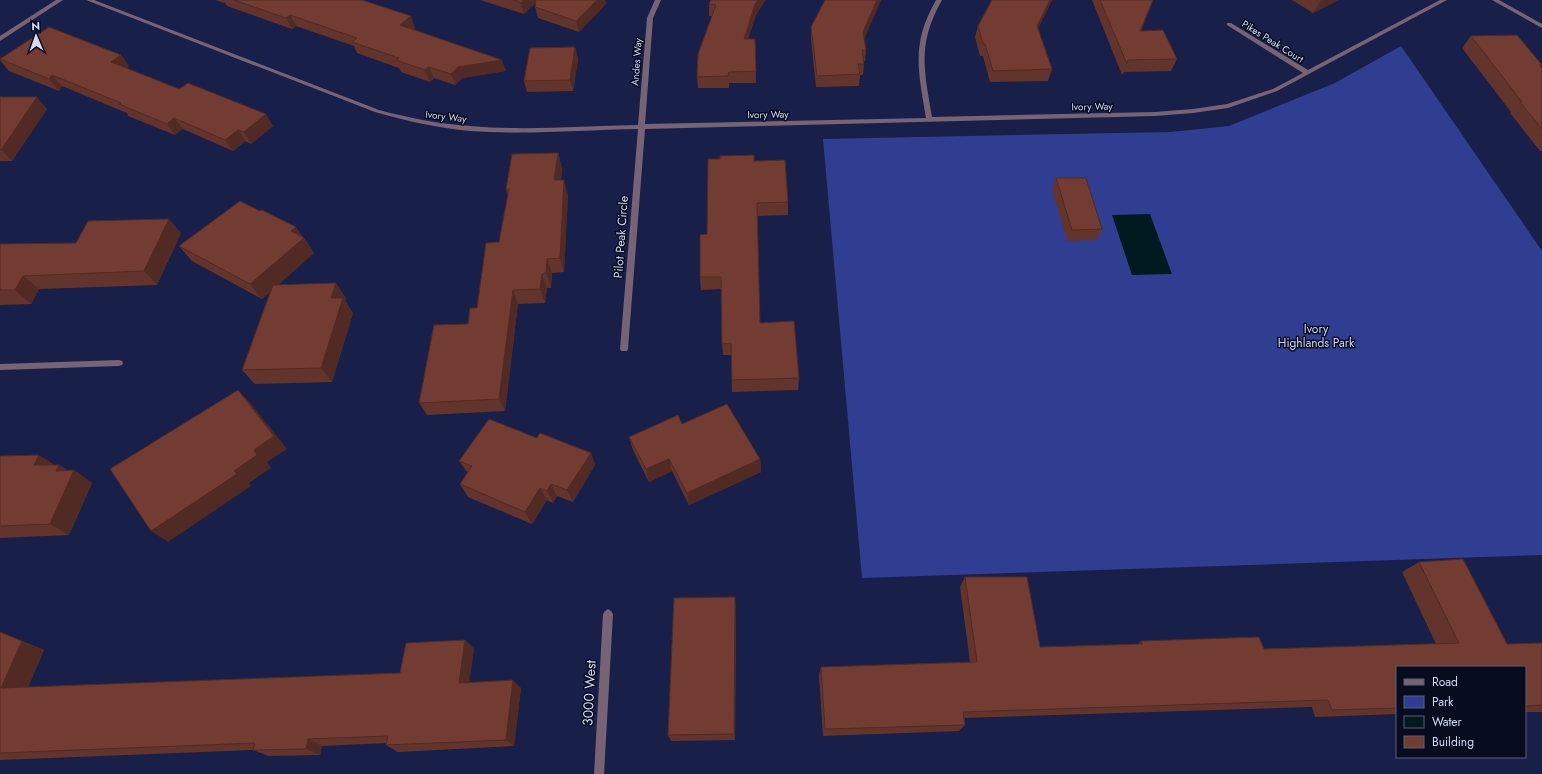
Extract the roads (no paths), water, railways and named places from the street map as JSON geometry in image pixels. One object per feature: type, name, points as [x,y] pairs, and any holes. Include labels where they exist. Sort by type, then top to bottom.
[{"type":"street","points":[[0,39],[60,0]]},
{"type":"street","name":"Ivory Way","points":[[89,0],[378,111],[436,126],[503,130],[1193,112],[1228,106],[1275,90],[1444,0]]},
{"type":"street","name":"Andes Way","points":[[641,127],[650,18],[658,0]]},
{"type":"street","points":[[929,119],[920,56],[922,34],[933,9],[939,0]]},
{"type":"street","points":[[1495,0],[1542,26]]},
{"type":"street","name":"Pikes Peak Court","points":[[1229,24],[1308,73]]},
{"type":"street","name":"Pilot Peak Circle","points":[[624,348],[641,127]]},
{"type":"street","points":[[0,367],[118,363]]},
{"type":"street","name":"3000 West","points":[[599,774],[608,614]]},
{"type":"water","points":[[1150,214],[1172,274],[1132,275],[1112,215]]},
{"type":"park label","name":"Ivory Highlands Park","points":[[1316,336]]}]
